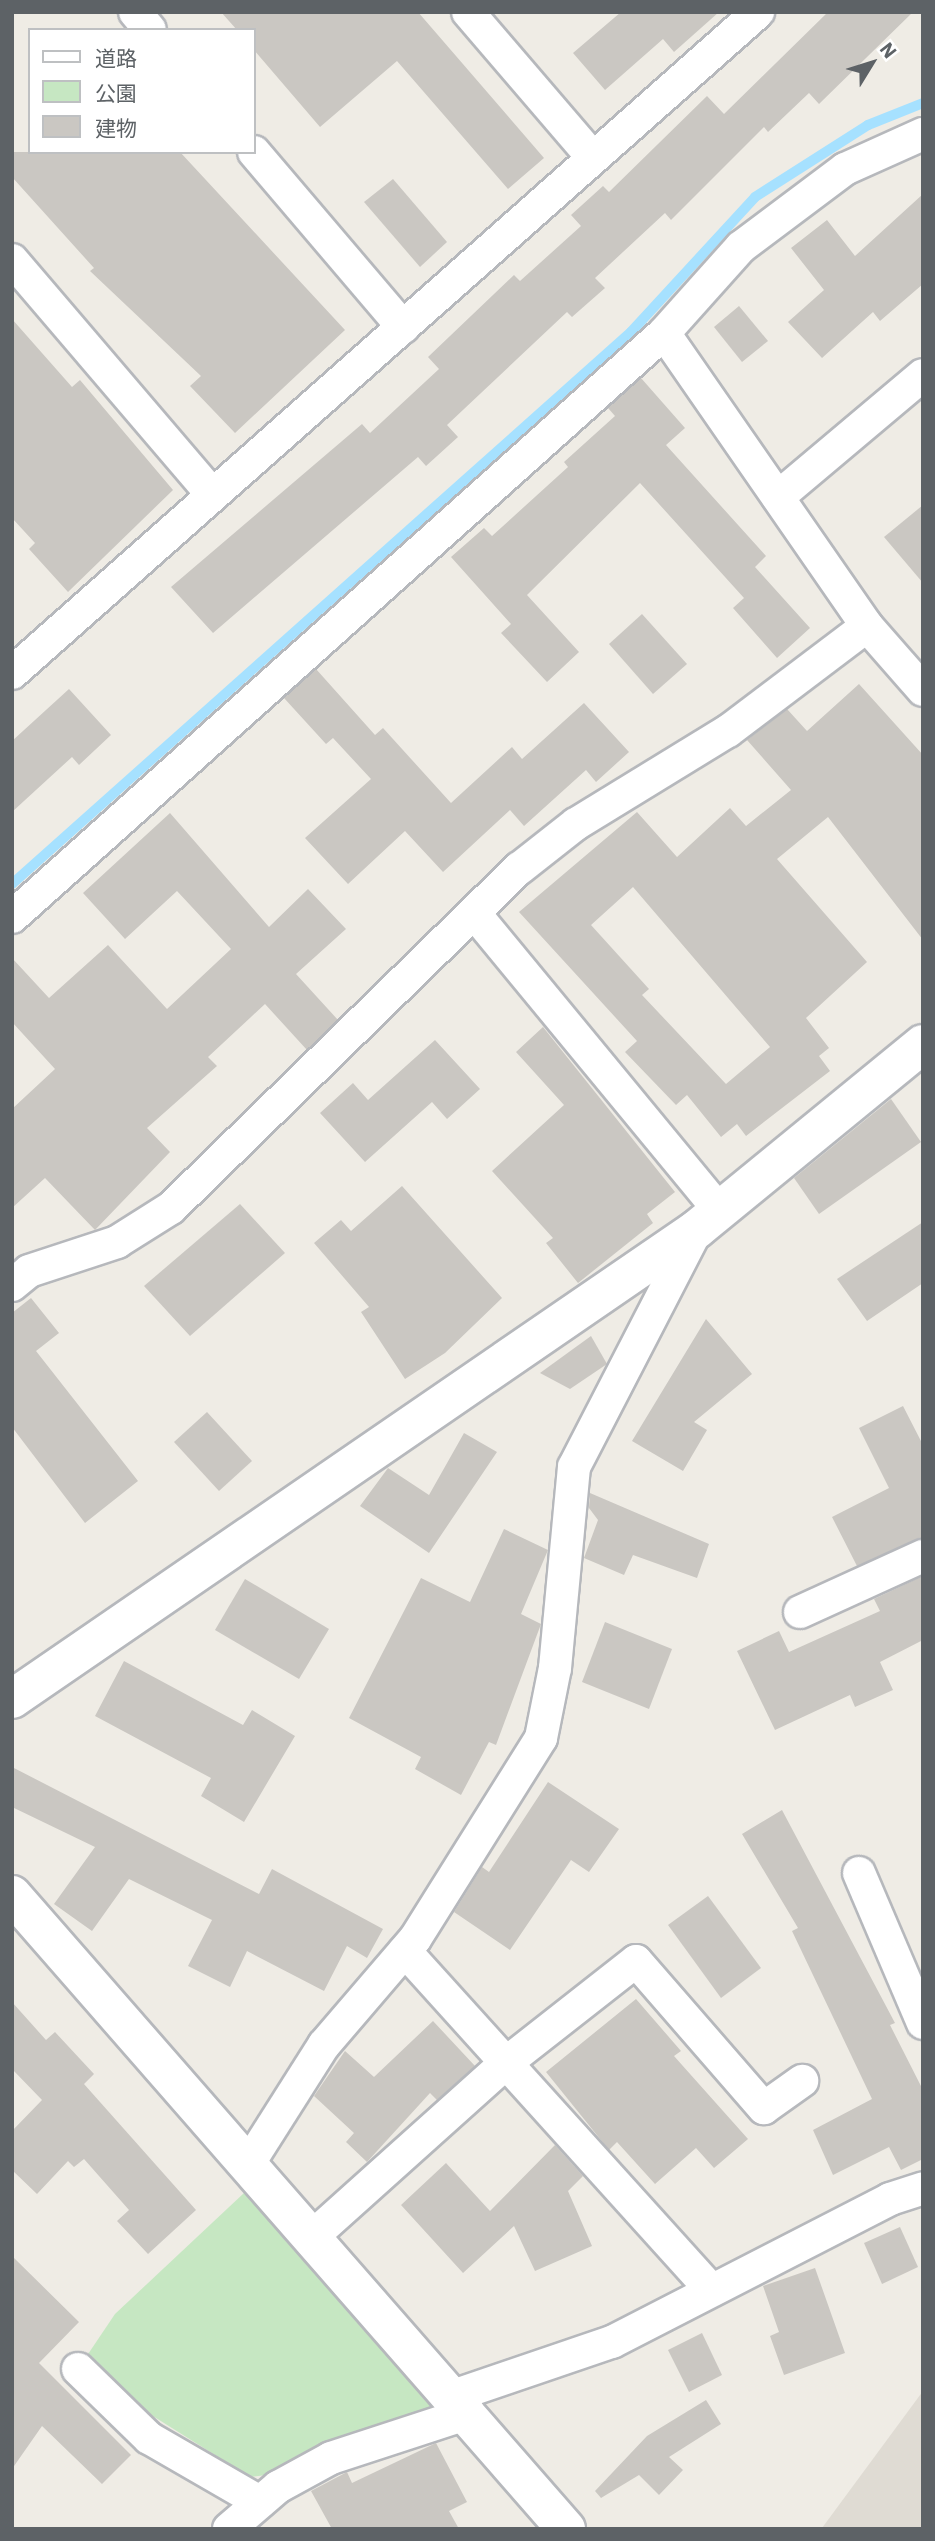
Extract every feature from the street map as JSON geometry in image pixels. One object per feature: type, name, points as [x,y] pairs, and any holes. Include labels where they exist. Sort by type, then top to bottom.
[{"type":"street","points":[[135,12],[148,28]]},
{"type":"street","points":[[468,12],[593,158]]},
{"type":"street","points":[[16,662],[214,495],[758,12]]},
{"type":"street","points":[[12,917],[664,333],[741,247],[792,204],[845,169],[923,134]]},
{"type":"street","points":[[256,154],[403,327]]},
{"type":"street","points":[[12,260],[214,495]]},
{"type":"street","points":[[664,333],[867,626],[923,690]]},
{"type":"street","points":[[778,497],[923,375]]},
{"type":"street","points":[[12,1284],[29,1270],[117,1242],[171,1208],[475,914],[576,824],[728,731],[867,626]]},
{"type":"street","points":[[475,914],[708,1220]]},
{"type":"street","points":[[12,1699],[708,1220],[923,1044]]},
{"type":"street","points":[[249,2163],[324,2045],[405,1951],[541,1738],[555,1668],[574,1467],[708,1220]]},
{"type":"street","points":[[800,1612],[923,1556]]},
{"type":"street","points":[[859,1874],[923,2023]]},
{"type":"street","points":[[12,1895],[461,2404],[566,2529]]},
{"type":"street","points":[[405,1951],[711,2290]]},
{"type":"street","points":[[313,2236],[506,2063],[636,1961],[764,2108],[802,2081]]},
{"type":"street","points":[[229,2529],[260,2502],[331,2458],[612,2342],[711,2290],[923,2188]]},
{"type":"street","points":[[78,2369],[149,2438],[260,2502]]},
{"type":"shaded area","points":[[923,2391],[923,2529],[823,2529],[822,2528]]},
{"type":"green space","points":[[261,2177],[453,2396],[309,2470],[250,2477],[78,2369],[115,2314]]},
{"type":"building","points":[[221,12],[418,12],[544,158],[508,189],[397,61],[320,127],[256,52],[256,28],[235,28]]},
{"type":"building","points":[[621,12],[719,12],[674,52],[663,39],[605,90],[573,53]]},
{"type":"building","points":[[828,12],[913,12],[819,104],[809,93],[768,132],[764,127],[671,220],[665,213],[595,278],[605,288],[572,317],[567,312],[447,425],[458,437],[426,466],[418,457],[213,633],[171,587],[362,424],[370,433],[439,369],[428,357],[514,275],[520,281],[581,226],[571,215],[603,186],[609,192],[707,96],[724,114]]},
{"type":"building","points":[[12,152],[182,154],[345,330],[235,433],[190,386],[201,376],[90,271],[94,268],[12,177]]},
{"type":"building","points":[[393,179],[447,242],[420,267],[364,202]]},
{"type":"building","points":[[923,194],[923,284],[880,321],[873,312],[822,358],[788,322],[824,290],[791,248],[827,220],[855,256]]},
{"type":"building","points":[[739,306],[768,341],[742,362],[714,327]]},
{"type":"building","points":[[12,319],[72,387],[80,380],[173,490],[68,592],[29,549],[35,543],[12,518]]},
{"type":"building","points":[[641,378],[685,428],[666,445],[766,556],[755,567],[810,628],[777,658],[733,608],[744,598],[640,483],[527,595],[579,652],[547,682],[501,633],[511,624],[451,557],[484,528],[492,536],[568,467],[564,462],[615,416],[608,408]]},
{"type":"building","points":[[923,505],[923,583],[884,537]]},
{"type":"building","points":[[642,614],[687,664],[653,694],[609,644]]},
{"type":"building","points":[[316,669],[375,735],[383,728],[451,803],[512,747],[522,759],[584,703],[629,752],[596,782],[586,770],[524,826],[510,810],[443,872],[405,831],[348,884],[305,838],[371,779],[333,738],[326,744],[284,698]]},
{"type":"building","points":[[859,684],[923,755],[923,940],[828,817],[777,859],[867,962],[806,1018],[829,1048],[819,1056],[830,1071],[746,1136],[737,1124],[721,1137],[687,1095],[676,1105],[625,1052],[637,1041],[519,912],[637,812],[677,857],[730,808],[746,826],[791,790],[747,740],[787,709],[807,731]],"holes":[[[633,887],[770,1047],[726,1084],[642,995],[649,989],[591,925]]]},
{"type":"building","points":[[69,689],[111,735],[79,765],[72,757],[12,812],[12,741]]},
{"type":"building","points":[[170,813],[269,927],[308,889],[346,929],[296,974],[338,1020],[307,1050],[265,1004],[208,1057],[217,1066],[147,1128],[170,1152],[95,1230],[45,1178],[12,1208],[12,1109],[55,1069],[12,1022],[12,958],[49,998],[108,945],[167,1009],[231,949],[177,891],[125,939],[83,893]]},
{"type":"building","points":[[543,1027],[675,1192],[647,1214],[653,1223],[578,1283],[546,1243],[553,1238],[492,1171],[564,1105],[516,1052]]},
{"type":"building","points":[[435,1040],[480,1089],[447,1119],[432,1102],[365,1162],[320,1113],[353,1083],[368,1100]]},
{"type":"building","points":[[891,1099],[921,1142],[819,1214],[794,1178]]},
{"type":"building","points":[[402,1186],[502,1298],[445,1353],[405,1379],[361,1312],[369,1307],[314,1243],[341,1220],[351,1231]]},
{"type":"building","points":[[240,1204],[285,1253],[190,1336],[144,1286]]},
{"type":"building","points":[[923,1222],[923,1283],[867,1321],[837,1279]]},
{"type":"building","points":[[31,1298],[59,1333],[36,1351],[138,1481],[85,1523],[12,1427],[12,1313]]},
{"type":"building","points":[[706,1319],[752,1374],[694,1422],[707,1430],[683,1471],[632,1441]]},
{"type":"building","points":[[591,1336],[607,1364],[570,1389],[540,1373]]},
{"type":"building","points":[[903,1406],[923,1445],[923,1538],[857,1566],[832,1517],[889,1488],[859,1428]]},
{"type":"building","points":[[207,1412],[252,1461],[219,1491],[174,1442]]},
{"type":"building","points":[[464,1433],[497,1452],[429,1553],[360,1506],[388,1468],[429,1495]]},
{"type":"building","points":[[590,1493],[709,1544],[697,1578],[633,1555],[624,1575],[584,1558],[598,1520],[589,1508]]},
{"type":"building","points":[[504,1529],[548,1550],[521,1614],[541,1624],[496,1745],[489,1742],[461,1795],[415,1769],[421,1757],[349,1718],[421,1578],[470,1602]]},
{"type":"building","points":[[923,1576],[923,1640],[880,1662],[893,1690],[855,1707],[850,1695],[775,1730],[737,1651],[779,1631],[789,1652],[880,1611],[874,1599]]},
{"type":"building","points":[[245,1579],[329,1629],[299,1679],[215,1630]]},
{"type":"building","points":[[605,1622],[672,1649],[649,1709],[582,1682]]},
{"type":"building","points":[[124,1661],[243,1725],[252,1710],[295,1736],[244,1822],[201,1796],[211,1778],[95,1716]]},
{"type":"building","points":[[12,1767],[259,1894],[272,1869],[383,1929],[367,1958],[347,1946],[324,1991],[247,1951],[230,1987],[188,1966],[212,1920],[129,1879],[92,1931],[54,1904],[95,1847],[12,1807]]},
{"type":"building","points":[[548,1782],[619,1829],[589,1872],[571,1860],[510,1950],[454,1912],[482,1867],[489,1872]]},
{"type":"building","points":[[782,1810],[895,2023],[890,2025],[923,2090],[923,2159],[901,2170],[889,2147],[833,2175],[813,2130],[872,2099],[792,1931],[798,1928],[742,1834]]},
{"type":"building","points":[[708,1896],[761,1968],[721,1998],[668,1925]]},
{"type":"building","points":[[636,1999],[681,2051],[674,2056],[748,2139],[714,2168],[696,2148],[655,2184],[617,2142],[609,2150],[546,2072]]},
{"type":"building","points":[[12,2002],[46,2040],[55,2032],[94,2074],[84,2084],[196,2210],[148,2254],[117,2221],[129,2210],[84,2159],[74,2167],[68,2161],[37,2194],[12,2170],[12,2131],[42,2100],[12,2069]]},
{"type":"building","points":[[433,2021],[475,2066],[437,2100],[430,2093],[367,2162],[346,2142],[354,2133],[314,2096],[345,2051],[374,2077]]},
{"type":"building","points":[[555,2145],[583,2176],[568,2191],[592,2246],[535,2271],[514,2226],[463,2273],[401,2205],[446,2163],[490,2211]]},
{"type":"building","points":[[900,2227],[918,2267],[882,2284],[864,2243]]},
{"type":"building","points":[[12,2256],[79,2322],[39,2363],[131,2455],[102,2484],[42,2426],[12,2469]]},
{"type":"building","points":[[815,2268],[845,2353],[784,2375],[770,2336],[779,2332],[763,2286]]},
{"type":"building","points":[[702,2333],[722,2375],[689,2392],[668,2350]]},
{"type":"building","points":[[706,2400],[721,2424],[669,2457],[683,2470],[659,2495],[639,2475],[601,2498],[595,2491],[647,2436]]},
{"type":"building","points":[[436,2443],[467,2502],[449,2511],[459,2529],[332,2529],[311,2491],[347,2472],[352,2483]]},
{"type":"waterway","points":[[12,884],[631,332],[755,197],[868,125],[923,103]]}]
